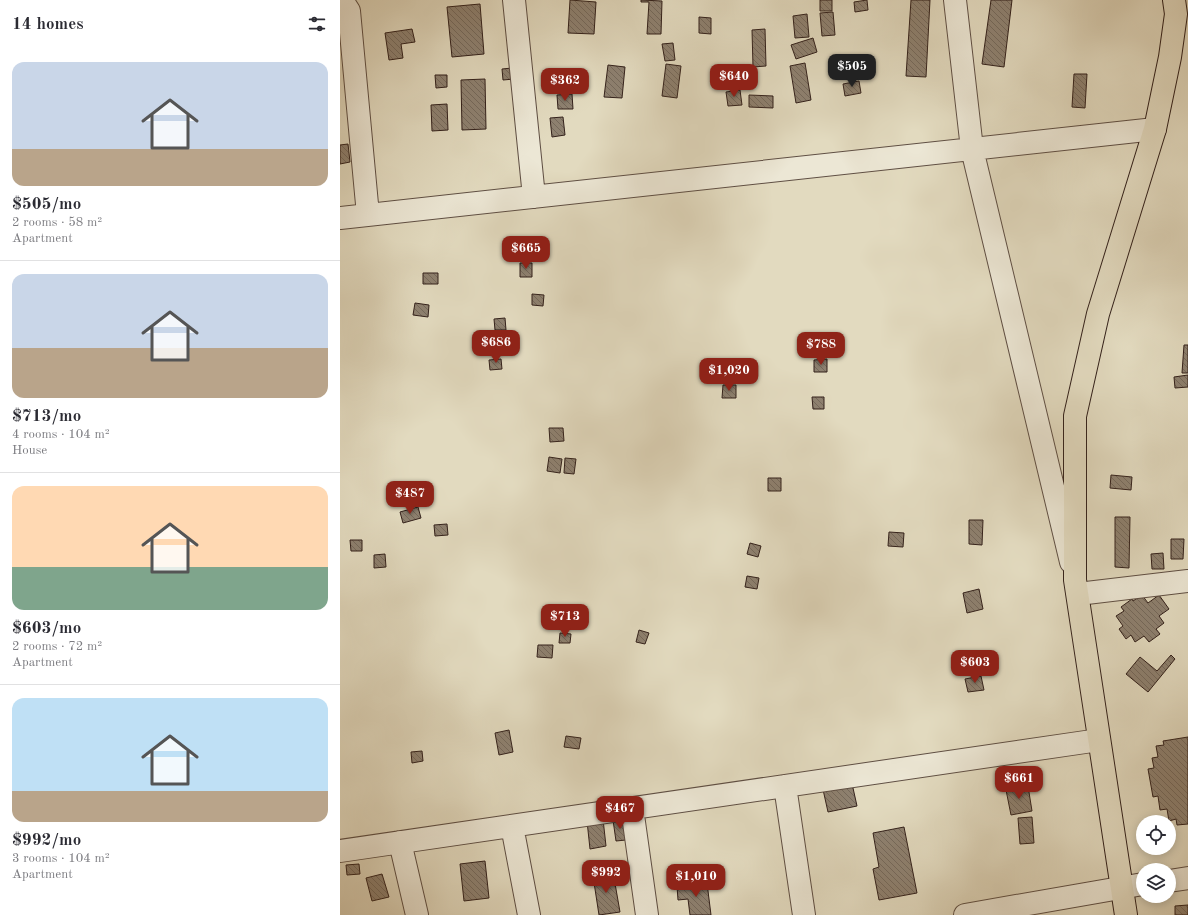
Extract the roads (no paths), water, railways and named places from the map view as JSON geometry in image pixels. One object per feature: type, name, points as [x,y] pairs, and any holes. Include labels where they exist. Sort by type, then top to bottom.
[{"type":"highway","points":[[1126,915],[1077,587],[1075,416],[1098,314],[1155,129],[1170,57],[1178,5]]},
{"type":"street","points":[[342,0],[349,11],[368,215]]},
{"type":"street","points":[[514,0],[534,197]]},
{"type":"street","points":[[955,0],[972,149],[1077,587],[1188,581]]},
{"type":"street","points":[[340,218],[1155,129]]},
{"type":"street","points":[[340,851],[1099,740]]},
{"type":"street","points":[[785,786],[804,915]]},
{"type":"street","points":[[632,808],[647,915]]},
{"type":"street","points":[[512,826],[529,915]]},
{"type":"street","points":[[400,842],[417,915]]},
{"type":"street","points":[[1176,880],[1188,878]]},
{"type":"street","points":[[965,915],[1136,885]]}]
